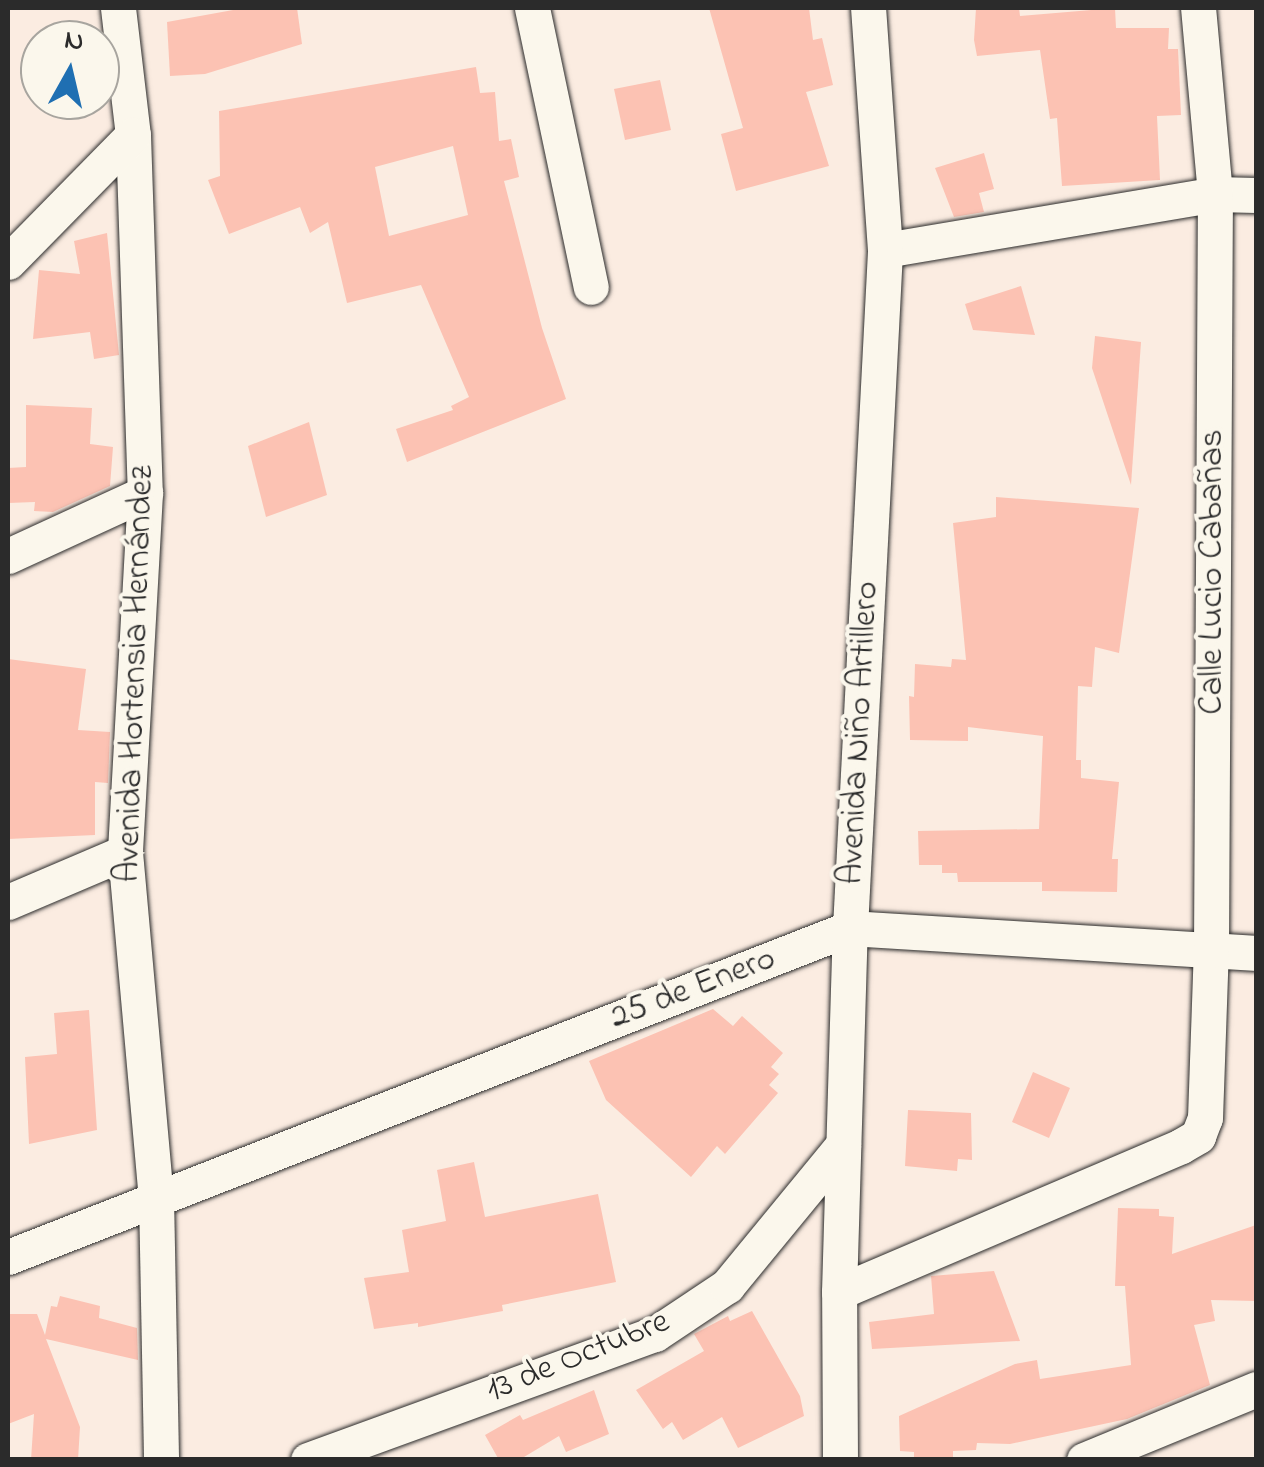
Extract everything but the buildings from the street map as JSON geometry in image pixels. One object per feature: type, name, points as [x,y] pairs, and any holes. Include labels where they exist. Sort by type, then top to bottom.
[{"type":"street","name":"Avenida Hortensia Hernández","points":[[118,8],[133,135],[145,494],[125,852],[156,1196],[161,1460]]},
{"type":"street","points":[[532,8],[591,287]]},
{"type":"street","name":"Avenida Niño Artillero","points":[[840,1460],[839,1292],[850,928],[884,250],[868,8]]},
{"type":"street","name":"Calle Lucio Cabañas","points":[[839,1292],[1198,1136],[1205,1118],[1211,950],[1215,194],[1198,8]]},
{"type":"street","points":[[8,262],[133,135]]},
{"type":"street","points":[[884,250],[1215,194],[1256,195]]},
{"type":"street","points":[[8,556],[145,494]]},
{"type":"street","points":[[8,902],[125,852]]},
{"type":"street","name":"25 de Enero","points":[[8,1258],[156,1196],[850,928],[1256,953]]},
{"type":"street","name":"13 de Octubre","points":[[308,1460],[655,1334],[727,1286],[843,1145]]},
{"type":"street","points":[[1084,1460],[1256,1389]]}]
